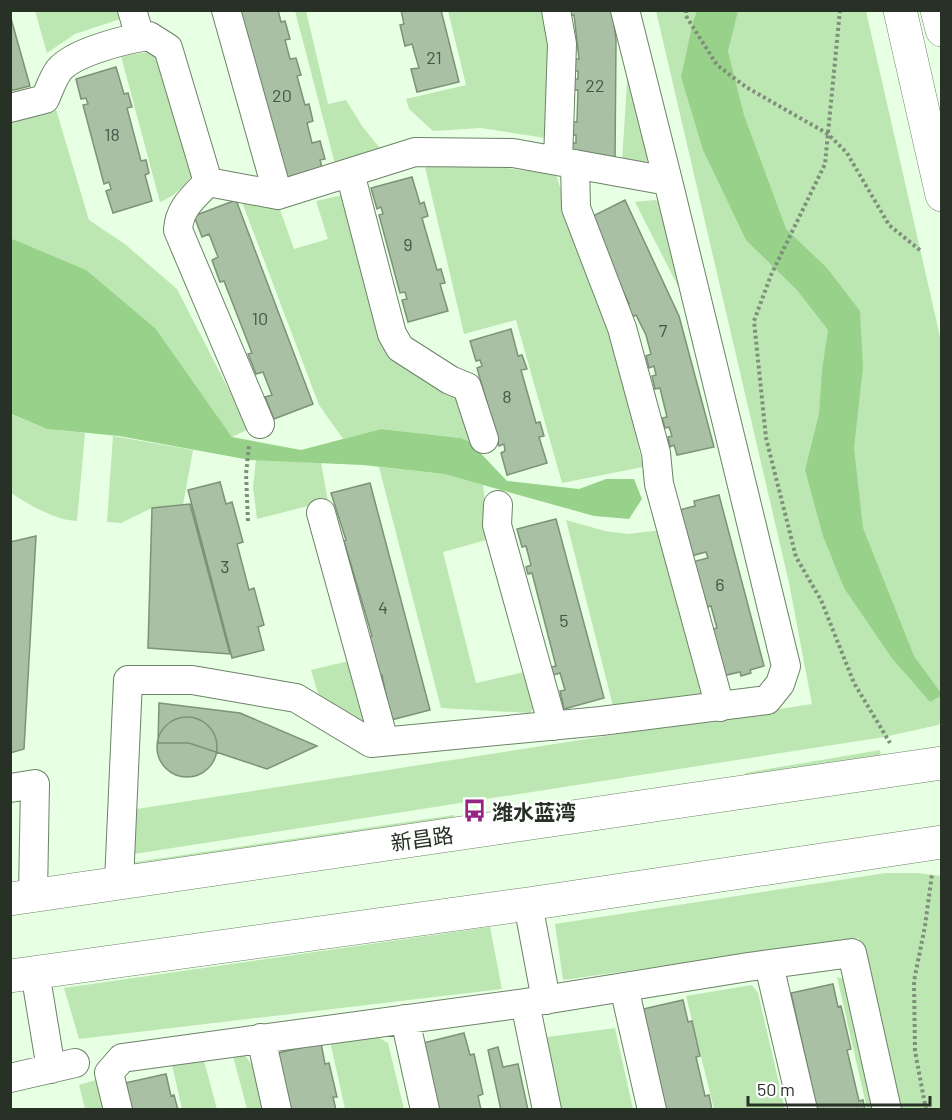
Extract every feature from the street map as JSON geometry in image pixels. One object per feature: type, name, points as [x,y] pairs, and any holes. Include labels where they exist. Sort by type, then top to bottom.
[{"type":"main road","points":[[900,10],[942,195]]},
{"type":"main road","points":[[937,10],[942,30]]},
{"type":"main road","name":"新昌路","points":[[22,897],[937,761]]},
{"type":"main road","points":[[23,974],[528,904],[935,852]]},
{"type":"lane","points":[[226,10],[278,195]]},
{"type":"lane","points":[[556,10],[562,44],[567,163],[576,208],[622,328],[656,453],[658,484],[720,707]]},
{"type":"lane","points":[[119,882],[128,680],[192,680],[296,698],[371,743],[720,707],[767,700],[780,684],[786,666],[624,10]]},
{"type":"lane","points":[[10,108],[45,99],[59,70],[72,59],[126,39],[136,24],[168,48],[208,182]]},
{"type":"lane","points":[[208,182],[278,195],[415,152],[513,153],[668,181]]},
{"type":"lane","points":[[350,173],[392,334],[400,348],[450,380],[467,387],[484,439]]},
{"type":"lane","points":[[208,182],[184,207],[179,218],[178,230],[255,434]]},
{"type":"lane","points":[[498,505],[497,525],[553,726]]},
{"type":"lane","points":[[321,513],[384,741]]},
{"type":"lane","points":[[10,789],[35,784],[22,897]]},
{"type":"lane","points":[[528,904],[547,1110]]},
{"type":"lane","points":[[118,1110],[108,1073],[122,1058],[536,1001],[852,953],[887,1110]]},
{"type":"lane","points":[[770,964],[803,1110]]},
{"type":"lane","points":[[10,1078],[63,1066],[23,974]]},
{"type":"lane","points":[[624,987],[652,1110]]},
{"type":"lane","points":[[405,1019],[425,1110]]},
{"type":"lane","points":[[261,1038],[277,1110]]},
{"type":"path","points":[[840,10],[825,164],[773,270],[754,321],[766,438],[796,557],[820,600],[854,683],[890,743]]},
{"type":"path","points":[[686,13],[717,65],[746,87],[828,134],[847,153],[889,225],[921,251]]},
{"type":"path","points":[[248,521],[246,474],[255,434]]},
{"type":"path","points":[[926,1110],[915,1051],[914,981],[925,926],[935,852]]},
{"type":"shaded area","points":[[35,11],[117,11],[120,19],[75,34],[47,53]]},
{"type":"shaded area","points":[[295,11],[306,11],[328,104],[346,100],[362,126],[383,152],[335,164]]},
{"type":"shaded area","points":[[448,11],[547,11],[552,38],[545,138],[481,128],[433,131],[409,109],[406,99],[466,85]]},
{"type":"shaded area","points":[[656,11],[866,11],[941,341],[941,722],[938,725],[884,737],[134,854],[137,809],[812,704],[789,583]]},
{"type":"shaded area","points":[[697,11],[738,11],[728,51],[744,115],[786,229],[827,268],[860,311],[863,367],[854,448],[863,528],[914,656],[941,693],[941,696],[930,702],[891,657],[844,588],[823,536],[805,470],[819,414],[828,330],[797,290],[746,240],[703,150],[681,77]]},
{"type":"shaded area","points":[[629,51],[651,159],[642,163],[622,161]]},
{"type":"shaded area","points":[[150,52],[158,60],[195,170],[180,189],[171,197],[160,202],[121,56]]},
{"type":"shaded area","points":[[55,106],[89,220],[126,245],[177,289],[249,429],[232,437],[156,329],[11,238],[10,115]]},
{"type":"shaded area","points":[[442,159],[556,175],[619,363],[643,467],[562,483],[516,320],[464,334],[425,167]]},
{"type":"shaded area","points":[[343,195],[383,335],[454,394],[470,442],[461,438],[381,429],[343,439],[319,405],[242,202],[278,204],[294,249],[328,239],[316,201]]},
{"type":"shaded area","points":[[655,200],[663,204],[684,298],[635,202]]},
{"type":"shaded area","points":[[10,238],[86,270],[156,329],[232,437],[301,450],[381,429],[461,438],[470,442],[507,481],[579,489],[606,479],[634,479],[642,499],[629,519],[594,516],[444,474],[363,465],[250,460],[119,436],[47,429],[11,414]]},
{"type":"shaded area","points":[[10,414],[47,429],[85,433],[77,521],[51,515],[11,493]]},
{"type":"shaded area","points":[[113,436],[193,450],[183,505],[152,508],[121,523],[107,522]]},
{"type":"shaded area","points":[[256,460],[321,463],[328,501],[257,519],[253,487]]},
{"type":"shaded area","points":[[379,467],[444,474],[483,485],[490,539],[443,552],[476,683],[524,672],[535,706],[530,713],[441,708]]},
{"type":"shaded area","points":[[566,520],[605,531],[628,534],[662,530],[703,697],[614,710]]},
{"type":"shaded area","points":[[353,660],[372,729],[321,703],[311,670]]},
{"type":"shaded area","points":[[880,750],[881,756],[746,779],[745,773]]},
{"type":"shaded area","points":[[454,815],[455,822],[130,871],[129,863]]},
{"type":"shaded area","points":[[886,873],[941,876],[941,1109],[898,1109],[859,938],[563,980],[555,924]]},
{"type":"shaded area","points":[[490,927],[502,989],[79,1039],[64,988]]},
{"type":"shaded area","points":[[837,977],[848,980],[877,1109],[867,1109]]},
{"type":"shaded area","points":[[752,985],[758,993],[785,1109],[714,1109],[686,996]]},
{"type":"shaded area","points":[[615,1028],[633,1109],[556,1109],[540,1038]]},
{"type":"shaded area","points":[[376,1036],[388,1043],[404,1109],[345,1109],[330,1041]]},
{"type":"shaded area","points":[[244,1054],[263,1080],[268,1109],[247,1109],[233,1056]]},
{"type":"shaded area","points":[[204,1061],[217,1109],[182,1109],[172,1065]]},
{"type":"shaded area","points":[[96,1080],[104,1109],[85,1109],[79,1085]]},
{"type":"building","points":[[240,10],[278,10],[281,22],[285,21],[290,39],[285,40],[290,59],[296,58],[301,75],[297,76],[305,105],[309,104],[313,121],[307,123],[312,143],[320,141],[325,159],[320,160],[323,171],[285,181]]},
{"type":"building","points":[[401,10],[441,10],[459,82],[417,92],[411,69],[419,68],[412,44],[405,46],[400,25],[404,24]]},
{"type":"building","points":[[569,10],[612,10],[616,40],[615,163],[572,154],[572,143],[576,143],[576,135],[572,135],[572,122],[577,122],[578,90],[573,90],[574,79],[578,79],[578,71],[574,71],[575,59],[579,59],[574,15],[570,16]]},
{"type":"building","points":[[10,15],[30,86],[10,91]]},
{"type":"building","points":[[116,67],[124,94],[128,93],[132,107],[127,108],[141,161],[146,160],[149,173],[145,175],[152,201],[113,213],[106,191],[111,189],[109,182],[104,184],[83,105],[88,104],[86,98],[81,99],[76,79]]},
{"type":"building","points":[[412,177],[420,204],[424,202],[428,216],[422,218],[437,270],[441,269],[445,283],[440,284],[448,311],[408,322],[402,300],[407,299],[405,292],[400,293],[379,215],[383,214],[381,207],[377,209],[371,188]]},
{"type":"building","points":[[236,200],[313,404],[274,419],[265,397],[272,395],[263,372],[256,374],[248,354],[252,353],[224,281],[220,282],[212,260],[218,257],[209,234],[202,237],[194,216]]},
{"type":"building","points":[[625,200],[679,316],[714,447],[677,455],[674,445],[670,447],[668,437],[672,436],[669,427],[665,428],[662,418],[667,417],[660,388],[655,389],[652,376],[656,375],[654,366],[649,368],[646,356],[651,354],[646,335],[636,315],[632,317],[625,306],[629,304],[589,218]]},
{"type":"building","points":[[511,329],[518,356],[522,355],[527,369],[521,370],[536,423],[540,422],[544,436],[539,437],[547,463],[507,475],[501,453],[505,451],[504,444],[499,446],[477,368],[482,366],[480,360],[476,361],[470,341]]},
{"type":"building","points":[[220,482],[226,504],[232,502],[243,542],[237,544],[249,590],[254,588],[264,625],[258,627],[264,650],[232,658],[188,490]]},
{"type":"building","points":[[370,483],[430,710],[391,720],[382,675],[379,676],[369,637],[372,636],[331,493]]},
{"type":"building","points":[[719,495],[764,666],[750,670],[751,673],[741,676],[740,672],[722,676],[710,630],[717,628],[711,606],[704,608],[692,562],[708,558],[706,552],[691,556],[679,510],[695,506],[694,501]]},
{"type":"building","points":[[190,504],[230,654],[148,648],[152,508]]},
{"type":"building","points":[[556,519],[604,698],[564,709],[560,691],[565,690],[560,673],[553,675],[551,667],[556,666],[532,573],[528,574],[526,567],[531,565],[526,546],[522,547],[517,529]]},
{"type":"building","points":[[36,536],[24,749],[10,753],[10,542]]},
{"type":"building","points":[[159,703],[240,713],[317,746],[267,769],[189,743],[158,743]]},
{"type":"building","points":[[187,717],[204,722],[212,730],[217,747],[212,764],[204,772],[187,777],[170,772],[162,764],[157,747],[162,730],[170,722]]},
{"type":"building","points":[[833,984],[838,1007],[841,1006],[851,1049],[847,1050],[859,1101],[863,1100],[865,1110],[817,1110],[791,993]]},
{"type":"building","points":[[683,1000],[688,1022],[692,1021],[700,1056],[696,1057],[705,1096],[709,1095],[712,1110],[666,1110],[643,1009]]},
{"type":"building","points":[[464,1033],[470,1055],[474,1054],[483,1094],[478,1096],[481,1110],[438,1110],[423,1043]]},
{"type":"building","points":[[321,1043],[325,1064],[329,1063],[337,1097],[333,1097],[336,1110],[291,1110],[278,1053]]},
{"type":"building","points":[[498,1047],[503,1067],[518,1064],[528,1110],[501,1110],[488,1050]]},
{"type":"building","points":[[166,1074],[171,1096],[174,1095],[178,1110],[131,1110],[125,1083]]},
{"type":"place","name":"潍水蓝湾","points":[[474,811]]}]
